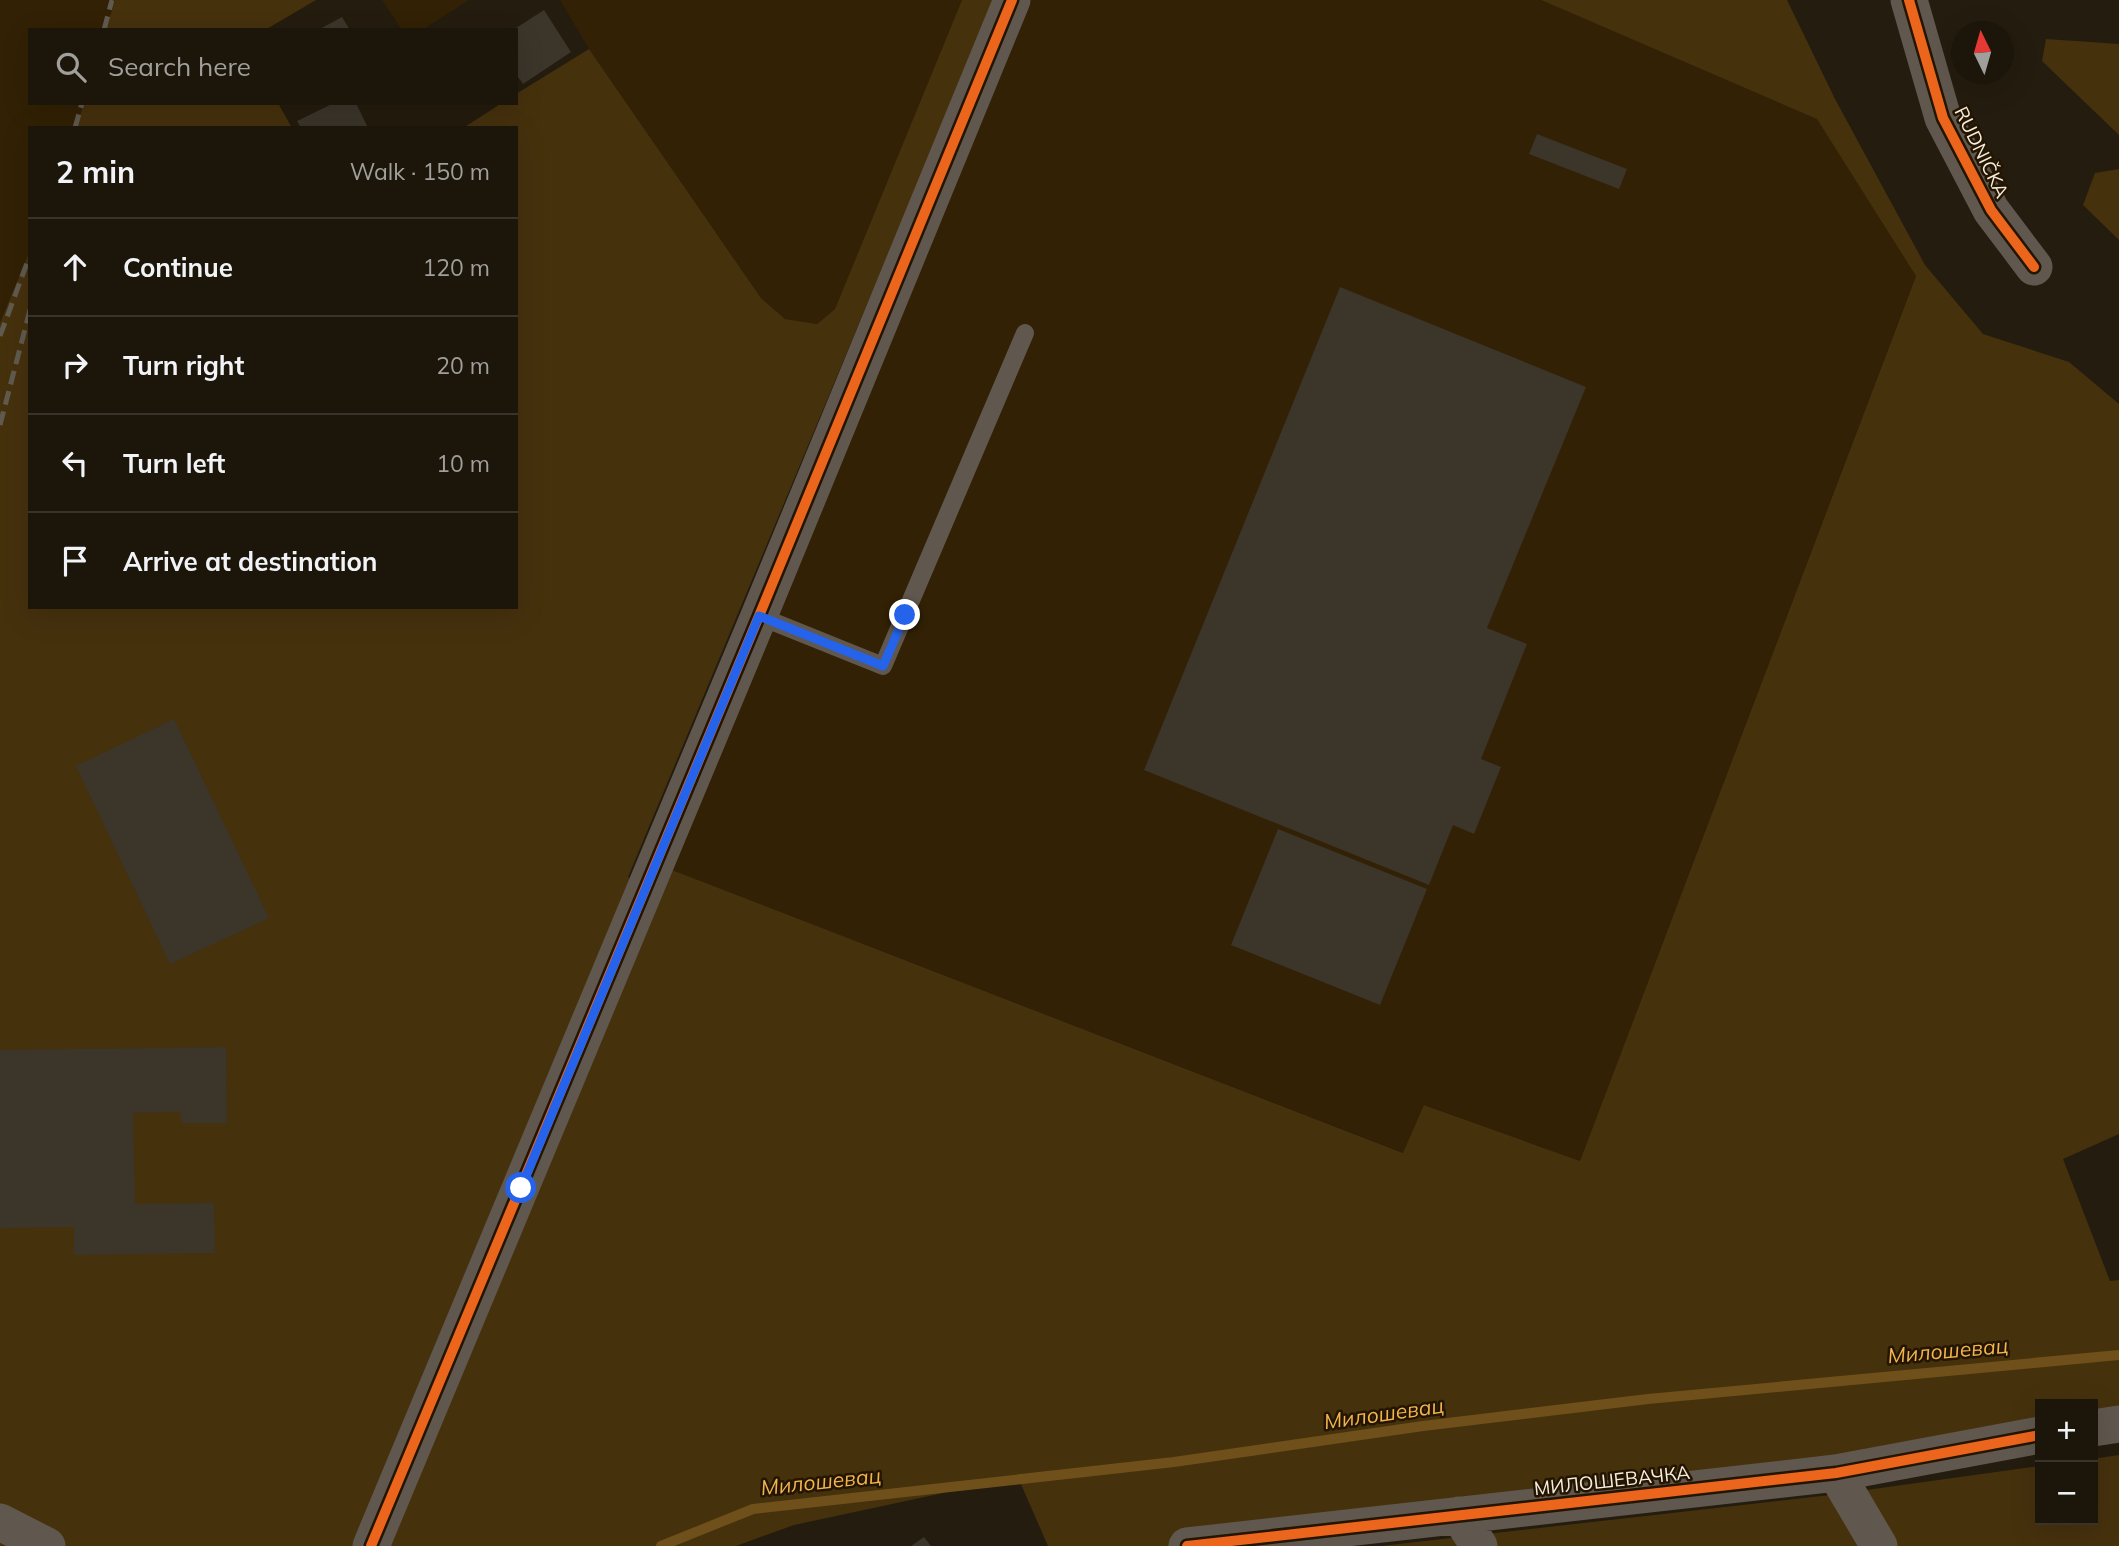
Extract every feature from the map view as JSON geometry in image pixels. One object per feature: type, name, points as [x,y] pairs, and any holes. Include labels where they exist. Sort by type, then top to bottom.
[{"type":"street","points":[[371,1546],[759,616],[1012,0]]},
{"type":"street","name":"RUDNIČKA","points":[[1909,0],[1943,118],[1991,210],[2034,267]]},
{"type":"street","points":[[2098,1426],[2119,1424]]},
{"type":"street","name":"МИЛОШЕВАЧКА","points":[[1186,1546],[1836,1473],[2035,1436]]},
{"type":"street","points":[[1836,1473],[1879,1546]]},
{"type":"street","points":[[1460,1515],[1479,1546]]},
{"type":"street","points":[[0,1522],[47,1546]]},
{"type":"lane","points":[[759,616],[883,666],[1025,333]]},
{"type":"shaded area","points":[[0,0],[115,0],[107,28],[28,28],[28,105],[83,105],[77,126],[28,126],[28,255],[0,323]]},
{"type":"shaded area","points":[[115,0],[316,0],[268,28],[107,28]]},
{"type":"shaded area","points":[[382,0],[469,0],[425,28],[401,28]]},
{"type":"shaded area","points":[[560,0],[962,0],[835,309],[817,324],[785,319],[761,298],[589,49]]},
{"type":"shaded area","points":[[962,0],[994,0],[628,877],[661,895],[672,870],[1403,1153],[1424,1105],[1580,1161],[1916,276],[1817,119],[1541,0],[1787,0],[1835,99],[1925,265],[1983,334],[2069,362],[2119,404],[2119,1134],[2063,1159],[2110,1281],[2119,1280],[2119,1426],[2098,1429],[2098,1399],[2035,1399],[2035,1439],[1223,1546],[1048,1546],[1020,1482],[962,1489],[794,1525],[736,1546],[0,1546],[0,323],[28,255],[28,609],[518,609],[518,126],[466,126],[499,105],[518,105],[518,93],[589,49],[761,298],[785,319],[817,324],[835,309]]},
{"type":"shaded area","points":[[1031,0],[1541,0],[1818,119],[1916,275],[1580,1161],[1425,1105],[1404,1153],[672,870]]},
{"type":"shaded area","points":[[2046,39],[2119,44],[2119,135],[2042,61]]},
{"type":"shaded area","points":[[83,105],[279,105],[291,126],[77,126]]},
{"type":"shaded area","points":[[2119,169],[2119,240],[2083,205],[2095,173]]},
{"type":"shaded area","points":[[2119,1455],[2119,1546],[1381,1546],[1830,1495],[2035,1467],[2035,1525],[2098,1525],[2098,1458]]},
{"type":"building","points":[[544,10],[571,52],[523,84],[518,77],[516,28]]},
{"type":"building","points":[[342,17],[349,28],[322,28]]},
{"type":"building","points":[[330,105],[357,105],[367,126],[300,126],[297,121]]},
{"type":"building","points":[[1537,134],[1627,169],[1619,189],[1529,154]]},
{"type":"building","points":[[1340,287],[1586,387],[1487,628],[1527,644],[1481,759],[1501,767],[1474,834],[1453,825],[1429,885],[1144,770]]},
{"type":"building","points":[[174,719],[269,918],[170,964],[76,766]]},
{"type":"building","points":[[1278,829],[1427,889],[1380,1005],[1231,945]]},
{"type":"building","points":[[226,1047],[227,1123],[181,1123],[181,1112],[133,1113],[135,1204],[214,1203],[215,1253],[74,1255],[74,1227],[0,1228],[0,1050]]},
{"type":"building","points":[[924,1537],[931,1546],[911,1546]]},
{"type":"waterway","name":"Милошевац","points":[[661,1546],[753,1509],[1174,1462],[1423,1426],[1648,1399],[2119,1355]]},
{"type":"railway","points":[[105,28],[112,0]]},
{"type":"railway","points":[[76,126],[81,105]]},
{"type":"railway","points":[[0,336],[27,263]]},
{"type":"railway","points":[[0,425],[28,318]]},
{"type":"cycle path","points":[[371,1546],[759,616],[1012,0]]},
{"type":"cycle path","points":[[1909,0],[1943,118],[1991,210],[2034,267]]},
{"type":"cycle path","points":[[1187,1546],[1836,1473],[2035,1436]]},
{"type":"route","points":[[521,1188],[759,616],[883,666],[905,615]]}]
